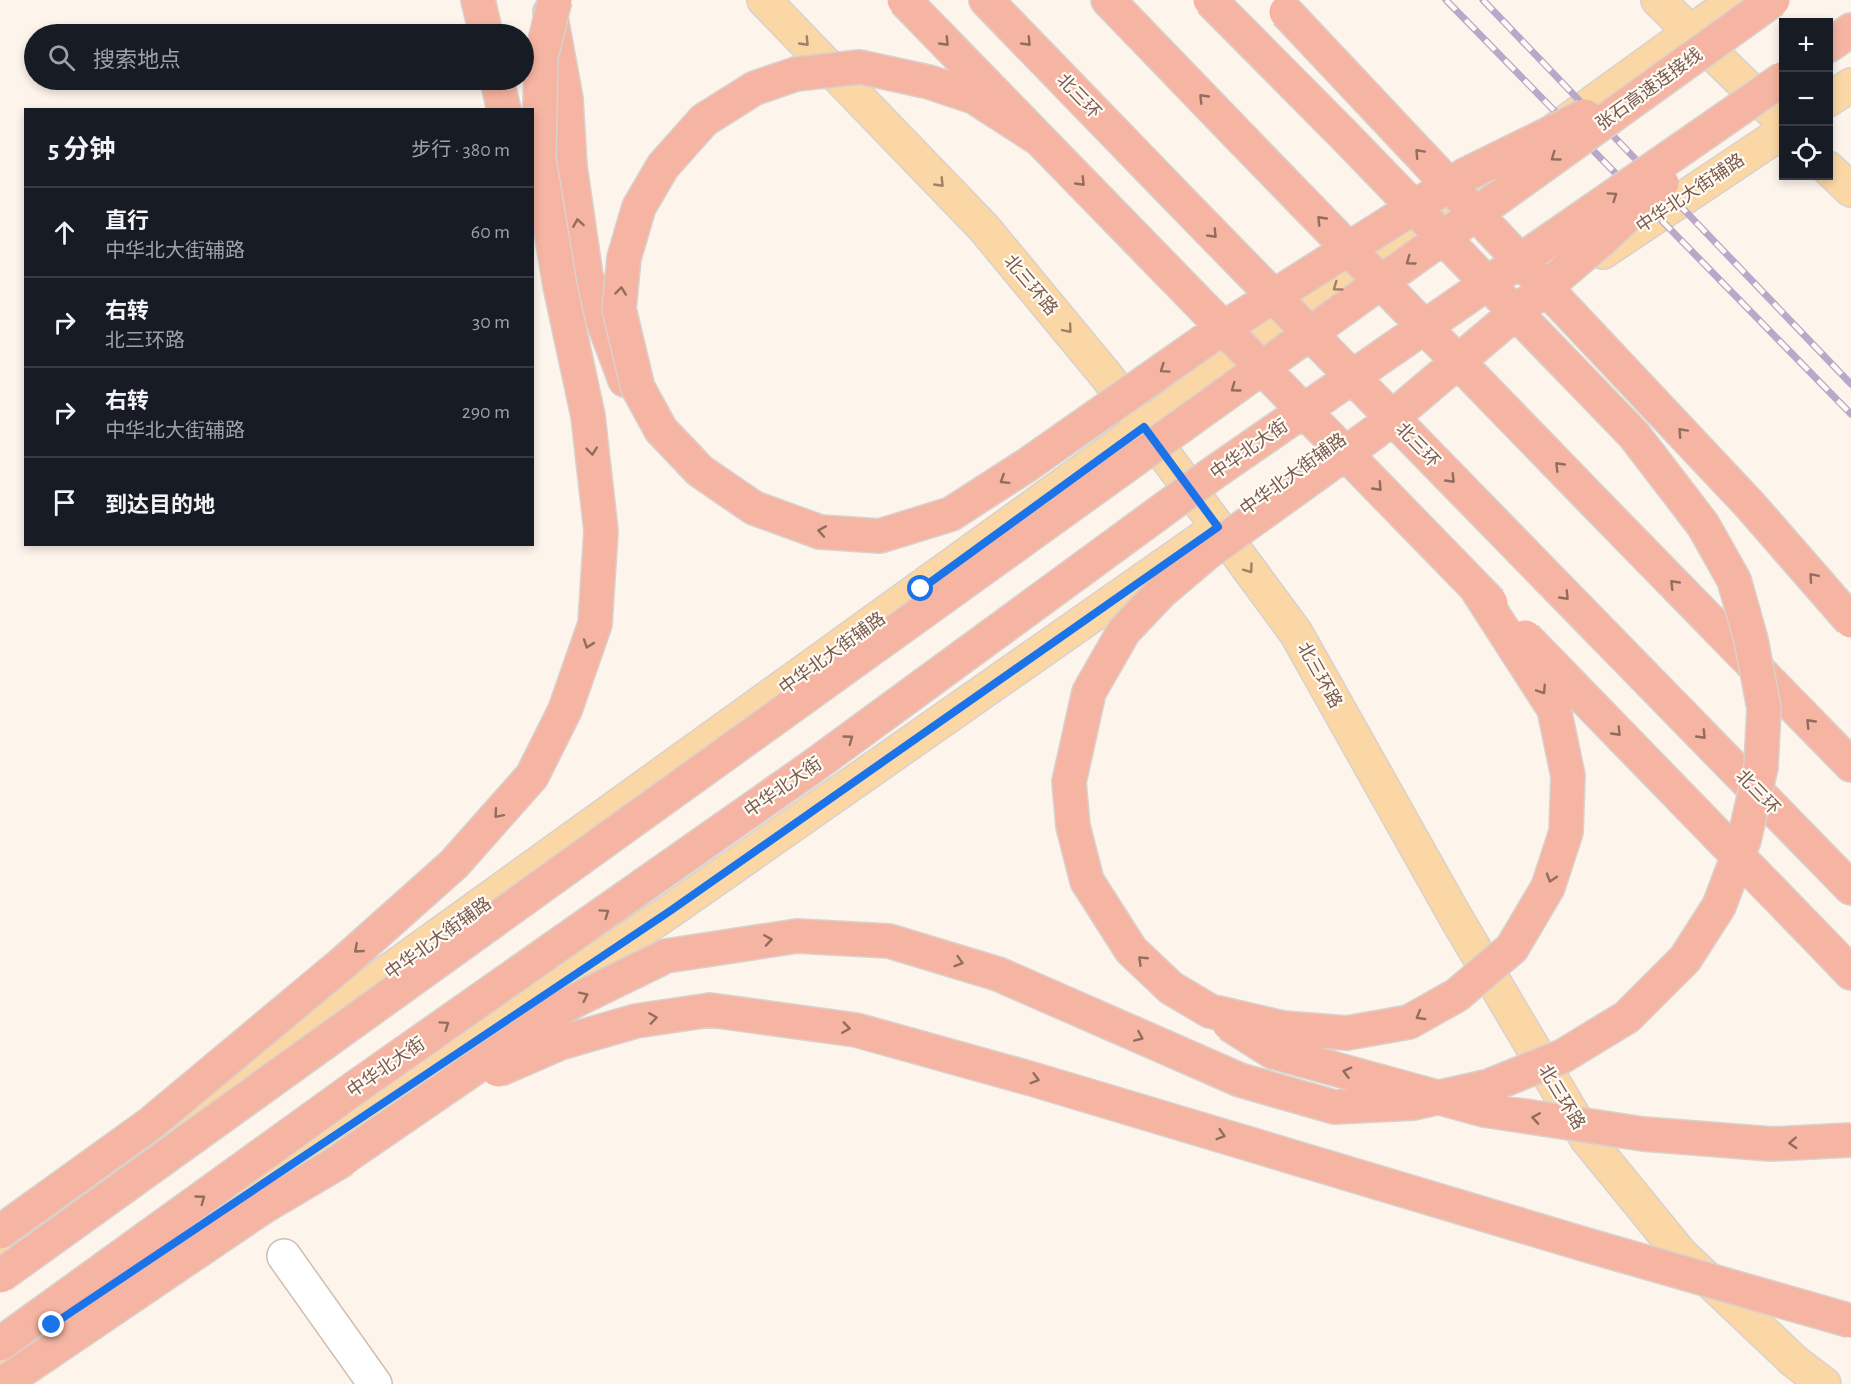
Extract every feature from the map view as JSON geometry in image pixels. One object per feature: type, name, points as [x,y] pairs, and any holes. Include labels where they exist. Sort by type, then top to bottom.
[{"type":"highway","points":[[478,0],[484,24]]},
{"type":"highway","points":[[548,0],[566,99],[570,166],[586,276],[623,376],[661,430],[700,471],[754,508],[820,532],[880,536],[951,514],[1027,465],[1215,334],[1465,174],[1668,76]]},
{"type":"highway","points":[[0,1232],[150,1124],[343,963],[454,864],[532,776],[565,710],[595,624],[601,531],[588,416],[560,286],[539,159],[541,57],[555,0]]},
{"type":"highway","points":[[904,0],[1841,962]]},
{"type":"highway","name":"北三环","points":[[986,0],[1851,888]]},
{"type":"highway","points":[[1108,0],[1851,765]]},
{"type":"highway","points":[[326,1170],[568,1004],[666,956],[797,936],[889,941],[998,974],[1240,1080],[1334,1107],[1414,1103],[1489,1086],[1563,1056],[1627,1017],[1685,959],[1719,906],[1744,840],[1761,767],[1764,708],[1751,640],[1734,580],[1703,525],[1634,435],[1210,0]]},
{"type":"highway","points":[[1275,0],[1749,504],[1851,621]]},
{"type":"highway","name":"张石高速连接线","points":[[0,1276],[1773,0]]},
{"type":"highway","points":[[1833,43],[1851,30]]},
{"type":"highway","points":[[661,430],[638,388],[620,309],[624,258],[639,207],[663,165],[704,120],[755,88],[796,74],[860,67],[929,82],[974,97],[1039,139]]},
{"type":"highway","points":[[1779,81],[1743,106],[1600,241],[1375,432],[1207,553],[1161,592],[1124,631],[1089,692],[1069,782],[1073,826],[1087,881],[1131,950],[1171,988],[1273,1052],[1484,1110],[1643,1134],[1772,1144],[1851,1140]]},
{"type":"highway","points":[[499,90],[504,108]]},
{"type":"highway","name":"中华北大街","points":[[0,1344],[356,1088],[812,767],[1212,474],[1743,106]]},
{"type":"highway","points":[[534,227],[588,416]]},
{"type":"highway","points":[[1171,988],[1210,1011],[1283,1028],[1347,1033],[1409,1022],[1457,995],[1512,948],[1548,887],[1566,832],[1568,776],[1554,709],[1476,588]]},
{"type":"highway","points":[[2,1384],[263,1207],[481,1077],[560,1043],[636,1021],[710,1010],[856,1029],[1851,1321]]},
{"type":"main road","name":"北三环路","points":[[764,0],[984,228],[1108,378],[1296,633],[1455,916],[1587,1139],[1680,1253],[1794,1361],[1824,1384]]},
{"type":"main road","points":[[1658,0],[1779,118]]},
{"type":"main road","name":"中华北大街辅路","points":[[0,1251],[1735,0]]},
{"type":"main road","points":[[1833,97],[1851,85]]},
{"type":"main road","name":"中华北大街辅路","points":[[0,1365],[52,1325],[670,911],[1218,527],[1614,244],[1779,134]]},
{"type":"main road","points":[[1833,173],[1851,190]]},
{"type":"street","points":[[284,1256],[375,1384]]},
{"type":"railway","points":[[1446,0],[1851,414]]},
{"type":"railway","points":[[1483,0],[1851,384]]},
{"type":"route","points":[[52,1325],[670,911],[1218,527],[1144,427],[921,589]]}]
